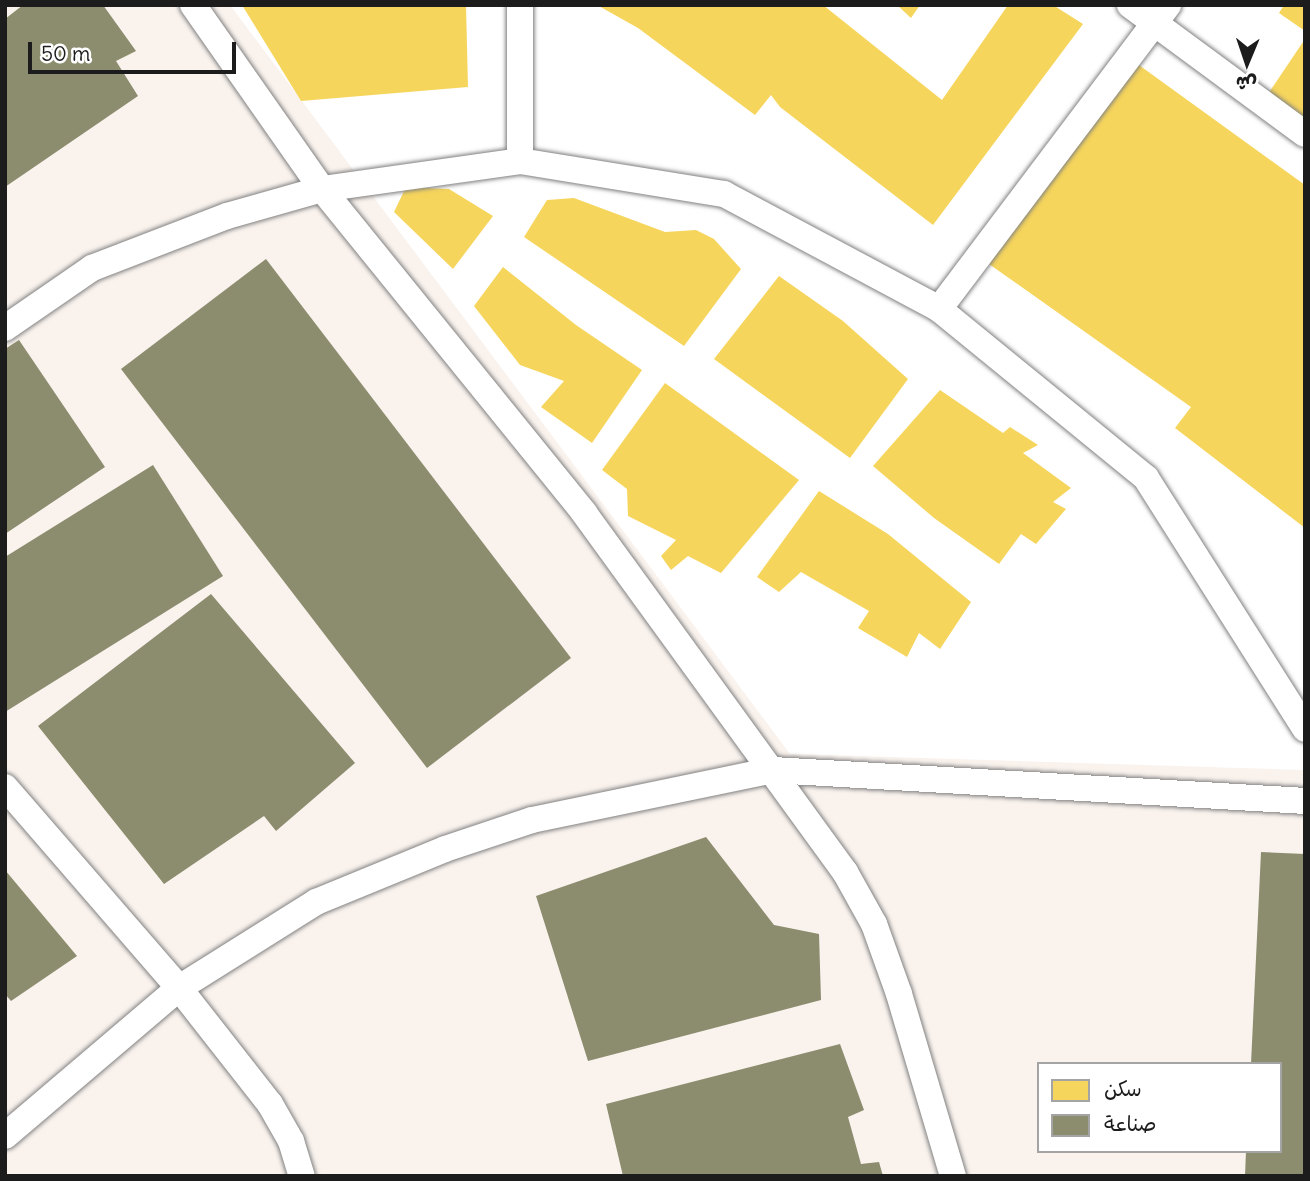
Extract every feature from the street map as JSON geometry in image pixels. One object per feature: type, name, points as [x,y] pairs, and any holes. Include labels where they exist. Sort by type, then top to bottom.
[{"type":"street","points":[[193,5],[322,189],[584,513],[845,872],[874,924],[953,1176]]},
{"type":"street","points":[[520,5],[520,161]]},
{"type":"street","points":[[1130,5],[1161,13],[1305,134]]},
{"type":"street","points":[[939,310],[1161,13]]},
{"type":"street","points":[[5,328],[92,268],[227,216],[322,189],[520,161],[723,194],[939,310],[1146,478],[1305,729]]},
{"type":"street","points":[[5,1136],[179,988],[316,902],[445,849],[532,820],[773,770],[1305,802]]},
{"type":"street","points":[[5,787],[179,988],[270,1104],[291,1141],[302,1176]]},
{"type":"shaded area","points":[[5,5],[230,5],[790,754],[1305,770],[1305,1176],[5,1176]]},
{"type":"building: سكن","points":[[242,5],[466,5],[468,87],[301,101]]},
{"type":"building: سكن","points":[[597,5],[823,5],[942,100],[1008,5],[1053,5],[1083,24],[933,225],[780,107],[771,95],[755,115],[638,28]]},
{"type":"building: سكن","points":[[897,5],[920,5],[911,18]]},
{"type":"building: سكن","points":[[1284,5],[1305,5],[1305,31],[1279,13]]},
{"type":"building: سكن","points":[[1305,39],[1305,119],[1268,94]]},
{"type":"building: سكن","points":[[1132,60],[1305,185],[1305,528],[1175,428],[1191,407],[989,264]]},
{"type":"building: سكن","points":[[406,187],[449,189],[493,216],[453,269],[394,212]]},
{"type":"building: سكن","points":[[574,198],[665,232],[696,230],[714,239],[741,269],[684,346],[524,237],[547,200]]},
{"type":"building: سكن","points":[[503,267],[576,325],[642,370],[592,443],[541,407],[564,381],[520,365],[474,306]]},
{"type":"building: سكن","points":[[779,276],[843,321],[908,379],[850,458],[714,359]]},
{"type":"building: سكن","points":[[665,383],[799,480],[721,573],[688,556],[671,570],[661,556],[676,540],[628,516],[627,489],[602,470]]},
{"type":"building: سكن","points":[[940,390],[1003,433],[1010,427],[1038,445],[1023,453],[1071,488],[1053,502],[1066,509],[1036,544],[1021,534],[999,564],[934,518],[873,466]]},
{"type":"building: سكن","points":[[819,491],[888,534],[971,602],[940,649],[919,633],[907,657],[858,628],[869,611],[801,572],[779,592],[757,577]]},
{"type":"building: صناعة","points":[[23,5],[103,5],[136,51],[116,61],[138,96],[5,187],[5,19]]},
{"type":"building: صناعة","points":[[266,259],[571,658],[427,768],[121,369]]},
{"type":"building: صناعة","points":[[19,340],[105,467],[5,534],[5,349]]},
{"type":"building: صناعة","points":[[153,465],[223,576],[5,712],[5,557]]},
{"type":"building: صناعة","points":[[211,594],[355,763],[276,831],[264,816],[164,884],[38,726]]},
{"type":"building: صناعة","points":[[706,837],[774,925],[819,934],[821,1000],[588,1061],[536,896]]},
{"type":"building: صناعة","points":[[1261,852],[1305,854],[1305,1176],[1245,1176],[1246,1153],[1282,1153],[1282,1062],[1251,1062]]},
{"type":"building: صناعة","points":[[5,870],[77,956],[11,1001],[5,994]]},
{"type":"building: صناعة","points":[[840,1044],[864,1110],[848,1117],[861,1164],[879,1162],[883,1176],[623,1176],[606,1104]]}]
